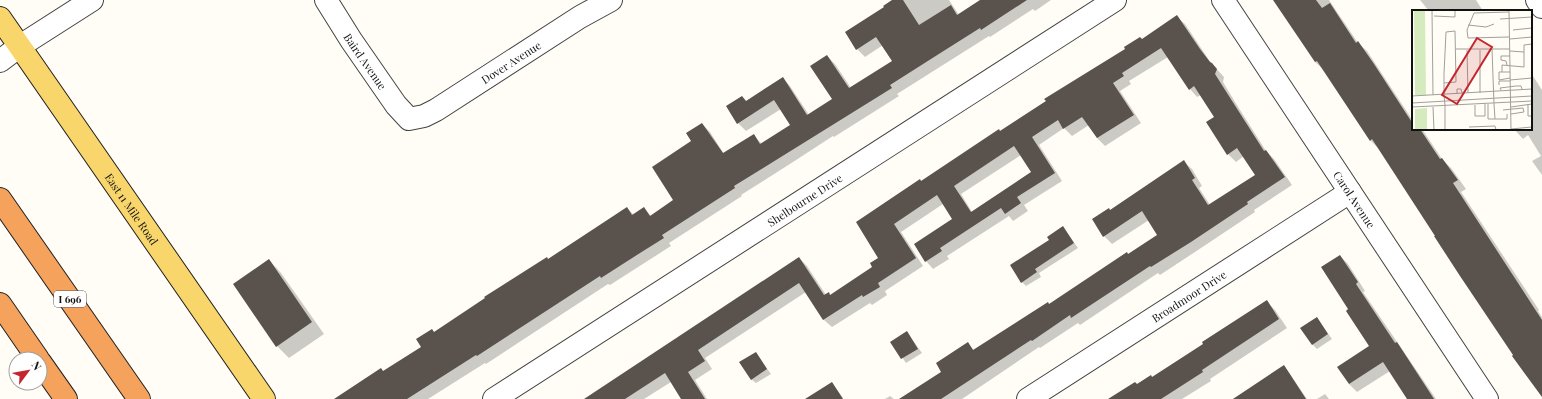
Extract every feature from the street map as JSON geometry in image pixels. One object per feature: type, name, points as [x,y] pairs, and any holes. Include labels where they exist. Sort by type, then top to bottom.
[{"type":"highway","name":"I 696","points":[[0,199],[139,399]]},
{"type":"highway","points":[[0,304],[32,351]]},
{"type":"highway","points":[[48,373],[66,399]]},
{"type":"main road","name":"East 11 Mile Road","points":[[0,18],[264,399]]},
{"type":"street","points":[[0,61],[20,46],[92,0]]},
{"type":"street","name":"Baird Avenue","points":[[326,0],[351,40],[396,105],[409,119]]},
{"type":"street","name":"Dover Avenue","points":[[409,119],[424,116],[436,110],[580,17],[611,0]]},
{"type":"street","name":"Shelbourne Drive","points":[[494,399],[1115,0]]},
{"type":"street","name":"Carol Avenue","points":[[1223,0],[1488,399]]},
{"type":"street","points":[[1537,0],[1542,7]]},
{"type":"street","name":"Broadmoor Drive","points":[[1028,399],[1350,192]]},
{"type":"building","points":[[892,0],[903,0],[919,25],[951,5],[957,15],[980,0],[1027,0],[981,30],[980,28],[890,85],[892,88],[734,186],[735,188],[662,235],[664,238],[601,278],[600,276],[477,356],[476,355],[407,399],[334,399],[381,368],[383,371],[421,347],[416,339],[432,329],[434,332],[485,298],[484,297],[547,257],[548,259],[627,207],[632,215],[644,207],[650,216],[673,200],[652,167],[691,141],[686,133],[702,123],[723,153],[754,134],[760,144],[790,125],[774,100],[737,124],[726,106],[742,96],[746,101],[783,77],[807,115],[832,99],[810,66],[827,55],[849,88],[892,61],[876,37],[856,50],[845,32],[884,7],[883,6]]},
{"type":"building","points":[[1273,0],[1316,0],[1322,8],[1330,3],[1356,43],[1358,41],[1374,64],[1412,122],[1412,130],[1421,130],[1440,159],[1442,158],[1458,180],[1453,183],[1542,320],[1542,397],[1512,356],[1513,355],[1372,139],[1370,141],[1317,61],[1315,62]]},
{"type":"building","points":[[1177,15],[1200,49],[1217,69],[1215,74],[1264,151],[1266,150],[1285,177],[1191,242],[1151,267],[1150,266],[1071,318],[1070,315],[941,399],[899,399],[941,372],[936,363],[968,342],[973,350],[1048,302],[1049,304],[1127,252],[1128,254],[1157,235],[1142,211],[1103,237],[1092,219],[1109,208],[1110,210],[1184,160],[1195,178],[1192,180],[1208,205],[1255,175],[1237,148],[1227,155],[1206,122],[1214,117],[1194,86],[1189,90],[1161,48],[1122,73],[1124,76],[1113,83],[1134,115],[1097,138],[1082,117],[1063,129],[1058,120],[1032,137],[1055,173],[1017,197],[1021,203],[1005,214],[1001,208],[940,248],[942,251],[925,262],[914,244],[952,219],[937,195],[894,224],[916,258],[878,283],[880,287],[863,297],[862,295],[823,320],[799,283],[698,350],[705,361],[688,372],[705,399],[681,399],[665,373],[625,399],[584,399],[799,257],[824,295],[829,292],[830,295],[872,267],[870,263],[878,258],[856,222],[920,179],[921,181],[999,129],[1000,131],[1046,101],[1044,99],[1125,49],[1124,47],[1140,37],[1142,39]],"holes":[[[1014,146],[1031,172],[971,212],[954,186]]]},
{"type":"building","points":[[1063,226],[1074,243],[1035,269],[1037,272],[1021,283],[1010,265],[1049,240],[1047,237]]},
{"type":"building","points":[[1340,255],[1358,282],[1356,284],[1395,343],[1397,342],[1434,399],[1407,399],[1383,362],[1349,384],[1337,367],[1369,346],[1346,311],[1348,309],[1321,267]]},
{"type":"building","points":[[269,259],[312,322],[276,347],[233,284]]},
{"type":"building","points":[[1267,300],[1279,319],[1202,370],[1203,372],[1161,399],[1108,399],[1135,382],[1137,384],[1151,375],[1152,377],[1203,344],[1202,342]]},
{"type":"building","points":[[1317,317],[1328,334],[1312,345],[1300,328]]},
{"type":"building","points":[[907,331],[918,349],[901,359],[890,342]]},
{"type":"building","points":[[756,352],[767,369],[751,380],[739,362]]},
{"type":"building","points":[[1284,365],[1306,399],[1233,399]]},
{"type":"building","points":[[832,382],[843,399],[805,399]]}]
